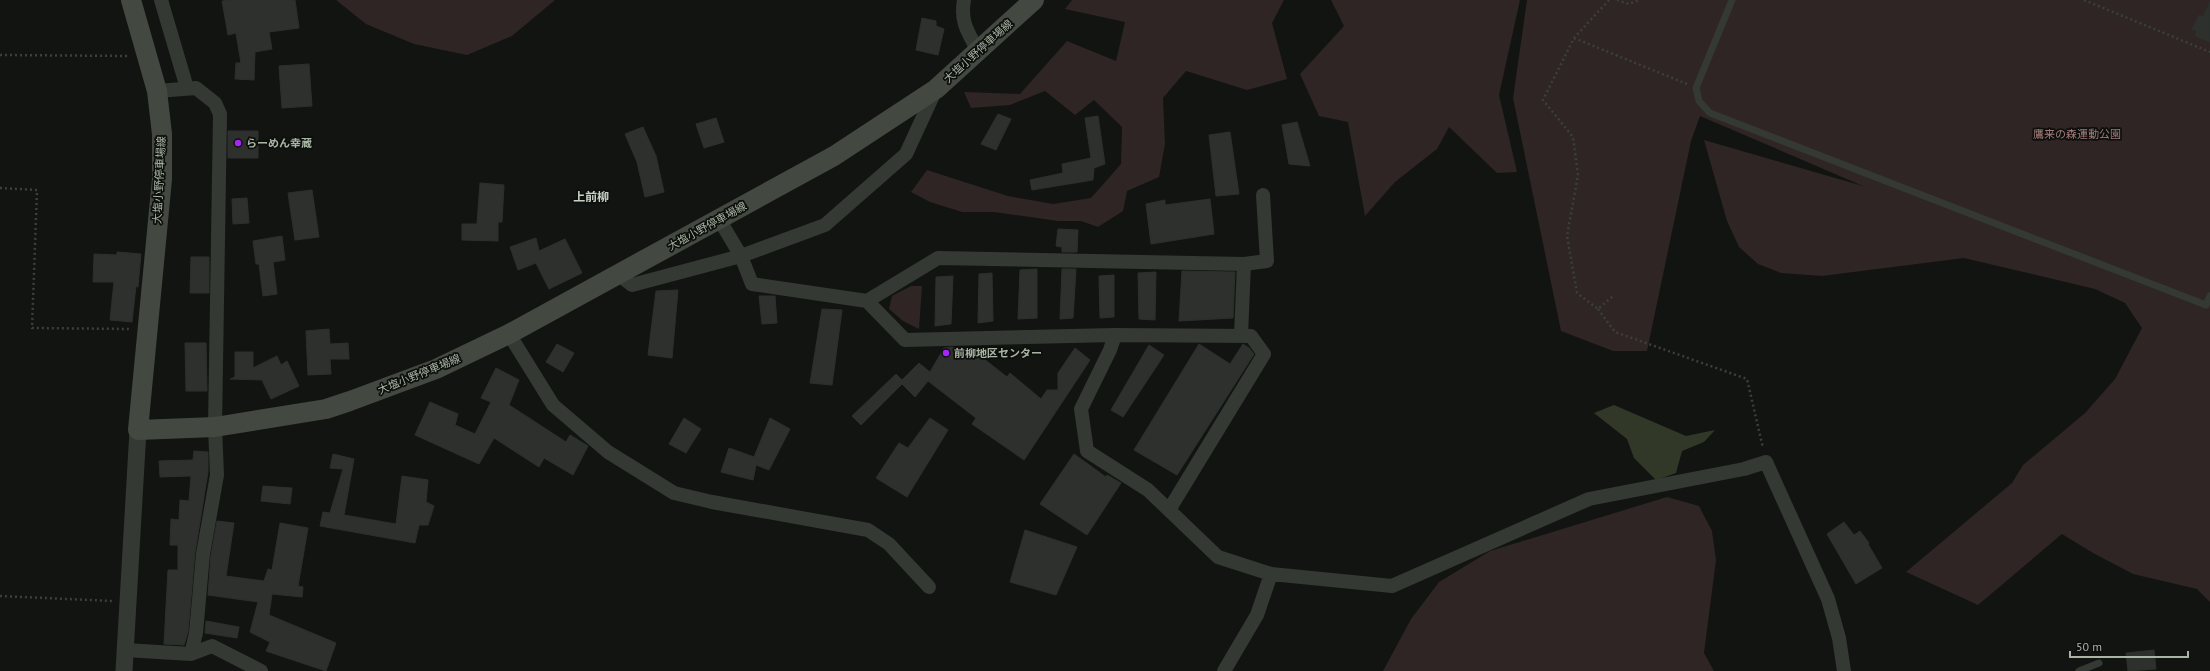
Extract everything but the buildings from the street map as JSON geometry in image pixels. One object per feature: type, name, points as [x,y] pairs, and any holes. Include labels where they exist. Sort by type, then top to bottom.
[{"type":"main road","name":"大塩小野停車場線","points":[[131,0],[157,91],[162,134],[162,179],[138,430],[215,427],[326,409],[350,402],[436,369],[509,334],[834,156],[936,89],[1034,0]]},
{"type":"street","points":[[161,0],[187,88]]},
{"type":"street","points":[[964,0],[962,14],[978,51]]},
{"type":"street","points":[[157,91],[196,88],[206,94],[215,103],[220,114],[215,427],[217,475],[203,554],[196,633],[191,654]]},
{"type":"street","points":[[619,275],[632,285],[741,256],[825,225],[906,154],[936,89]]},
{"type":"street","points":[[867,301],[938,258],[1244,264],[1266,261],[1263,195]]},
{"type":"street","points":[[719,219],[741,256],[752,284],[867,301],[905,340],[1114,335],[1251,336],[1264,354],[1169,510]]},
{"type":"street","points":[[1241,335],[1244,264]]},
{"type":"street","points":[[509,334],[553,405],[608,452],[674,493],[712,502],[868,530],[889,544],[929,587]]},
{"type":"street","points":[[1114,335],[1110,350],[1080,409],[1087,451],[1148,490],[1218,557],[1271,574],[1392,586],[1590,499],[1744,469],[1766,462],[1828,599],[1839,638],[1844,671]]},
{"type":"street","points":[[124,671],[138,430]]},
{"type":"street","points":[[1224,671],[1257,615],[1271,574]]},
{"type":"street","points":[[125,650],[191,654],[212,646],[261,671]]},
{"type":"lane","points":[[1732,0],[1696,88],[1699,101],[1710,113],[2206,305],[2210,296]]},
{"type":"lane","points":[[2079,671],[2099,663]]},
{"type":"path","points":[[1608,0],[1574,38],[1544,100],[1573,137],[1578,175],[1567,236],[1577,293],[1598,309],[1616,332],[1747,379],[1766,462]]},
{"type":"path","points":[[1617,0],[1629,4],[1640,0]]},
{"type":"path","points":[[2084,0],[2210,52]]},
{"type":"path","points":[[1574,38],[1696,88]]},
{"type":"path","points":[[0,55],[148,56]]},
{"type":"path","points":[[0,188],[37,190],[32,328],[148,330]]},
{"type":"path","points":[[1598,309],[1613,296]]},
{"type":"path","points":[[0,596],[129,602]]},
{"type":"green space","points":[[336,0],[555,0],[512,36],[467,55],[414,44],[366,24]]},
{"type":"green space","points":[[1072,0],[1284,0],[1272,23],[1287,79],[1247,90],[1186,71],[1163,98],[1165,144],[1159,177],[1127,191],[1123,211],[1098,227],[1081,221],[1058,221],[994,212],[962,212],[930,202],[911,192],[927,170],[1008,196],[1053,204],[1091,198],[1121,164],[1122,127],[1094,100],[1075,115],[1045,91],[1010,105],[971,108],[964,92],[1020,94],[1067,41],[1116,61],[1125,22],[1065,9]]},
{"type":"green space","points":[[1331,0],[1520,0],[1499,95],[1517,172],[1497,173],[1449,127],[1437,149],[1395,182],[1365,216],[1348,122],[1319,116],[1300,74],[1344,26]]},
{"type":"green space","name":"鷹来の森運動公園","points":[[1527,0],[2210,0],[2210,602],[2197,589],[2133,574],[2093,553],[2062,534],[1978,605],[1906,572],[2012,483],[2023,465],[2085,413],[2115,379],[2142,328],[2125,303],[2095,289],[1964,258],[1822,276],[1781,273],[1758,264],[1739,247],[1727,221],[1704,140],[1863,186],[1700,116],[1691,141],[1647,351],[1613,351],[1561,331],[1513,98]]},
{"type":"green space","points":[[911,286],[922,286],[919,329],[903,321],[889,309],[892,296]]},
{"type":"green space","points":[[1667,497],[1699,506],[1712,531],[1716,560],[1704,653],[1714,671],[1383,671],[1411,619],[1439,582],[1490,551]]},
{"type":"shaded area","points":[[1614,405],[1686,436],[1715,430],[1704,442],[1682,451],[1676,473],[1656,480],[1634,458],[1627,439],[1594,413]]},
{"type":"place","name":"らーめん幸蔵","points":[[238,143]]},
{"type":"place","name":"前柳地区センター","points":[[946,353]]},
{"type":"district","name":"上前柳","points":[[591,197]]}]
